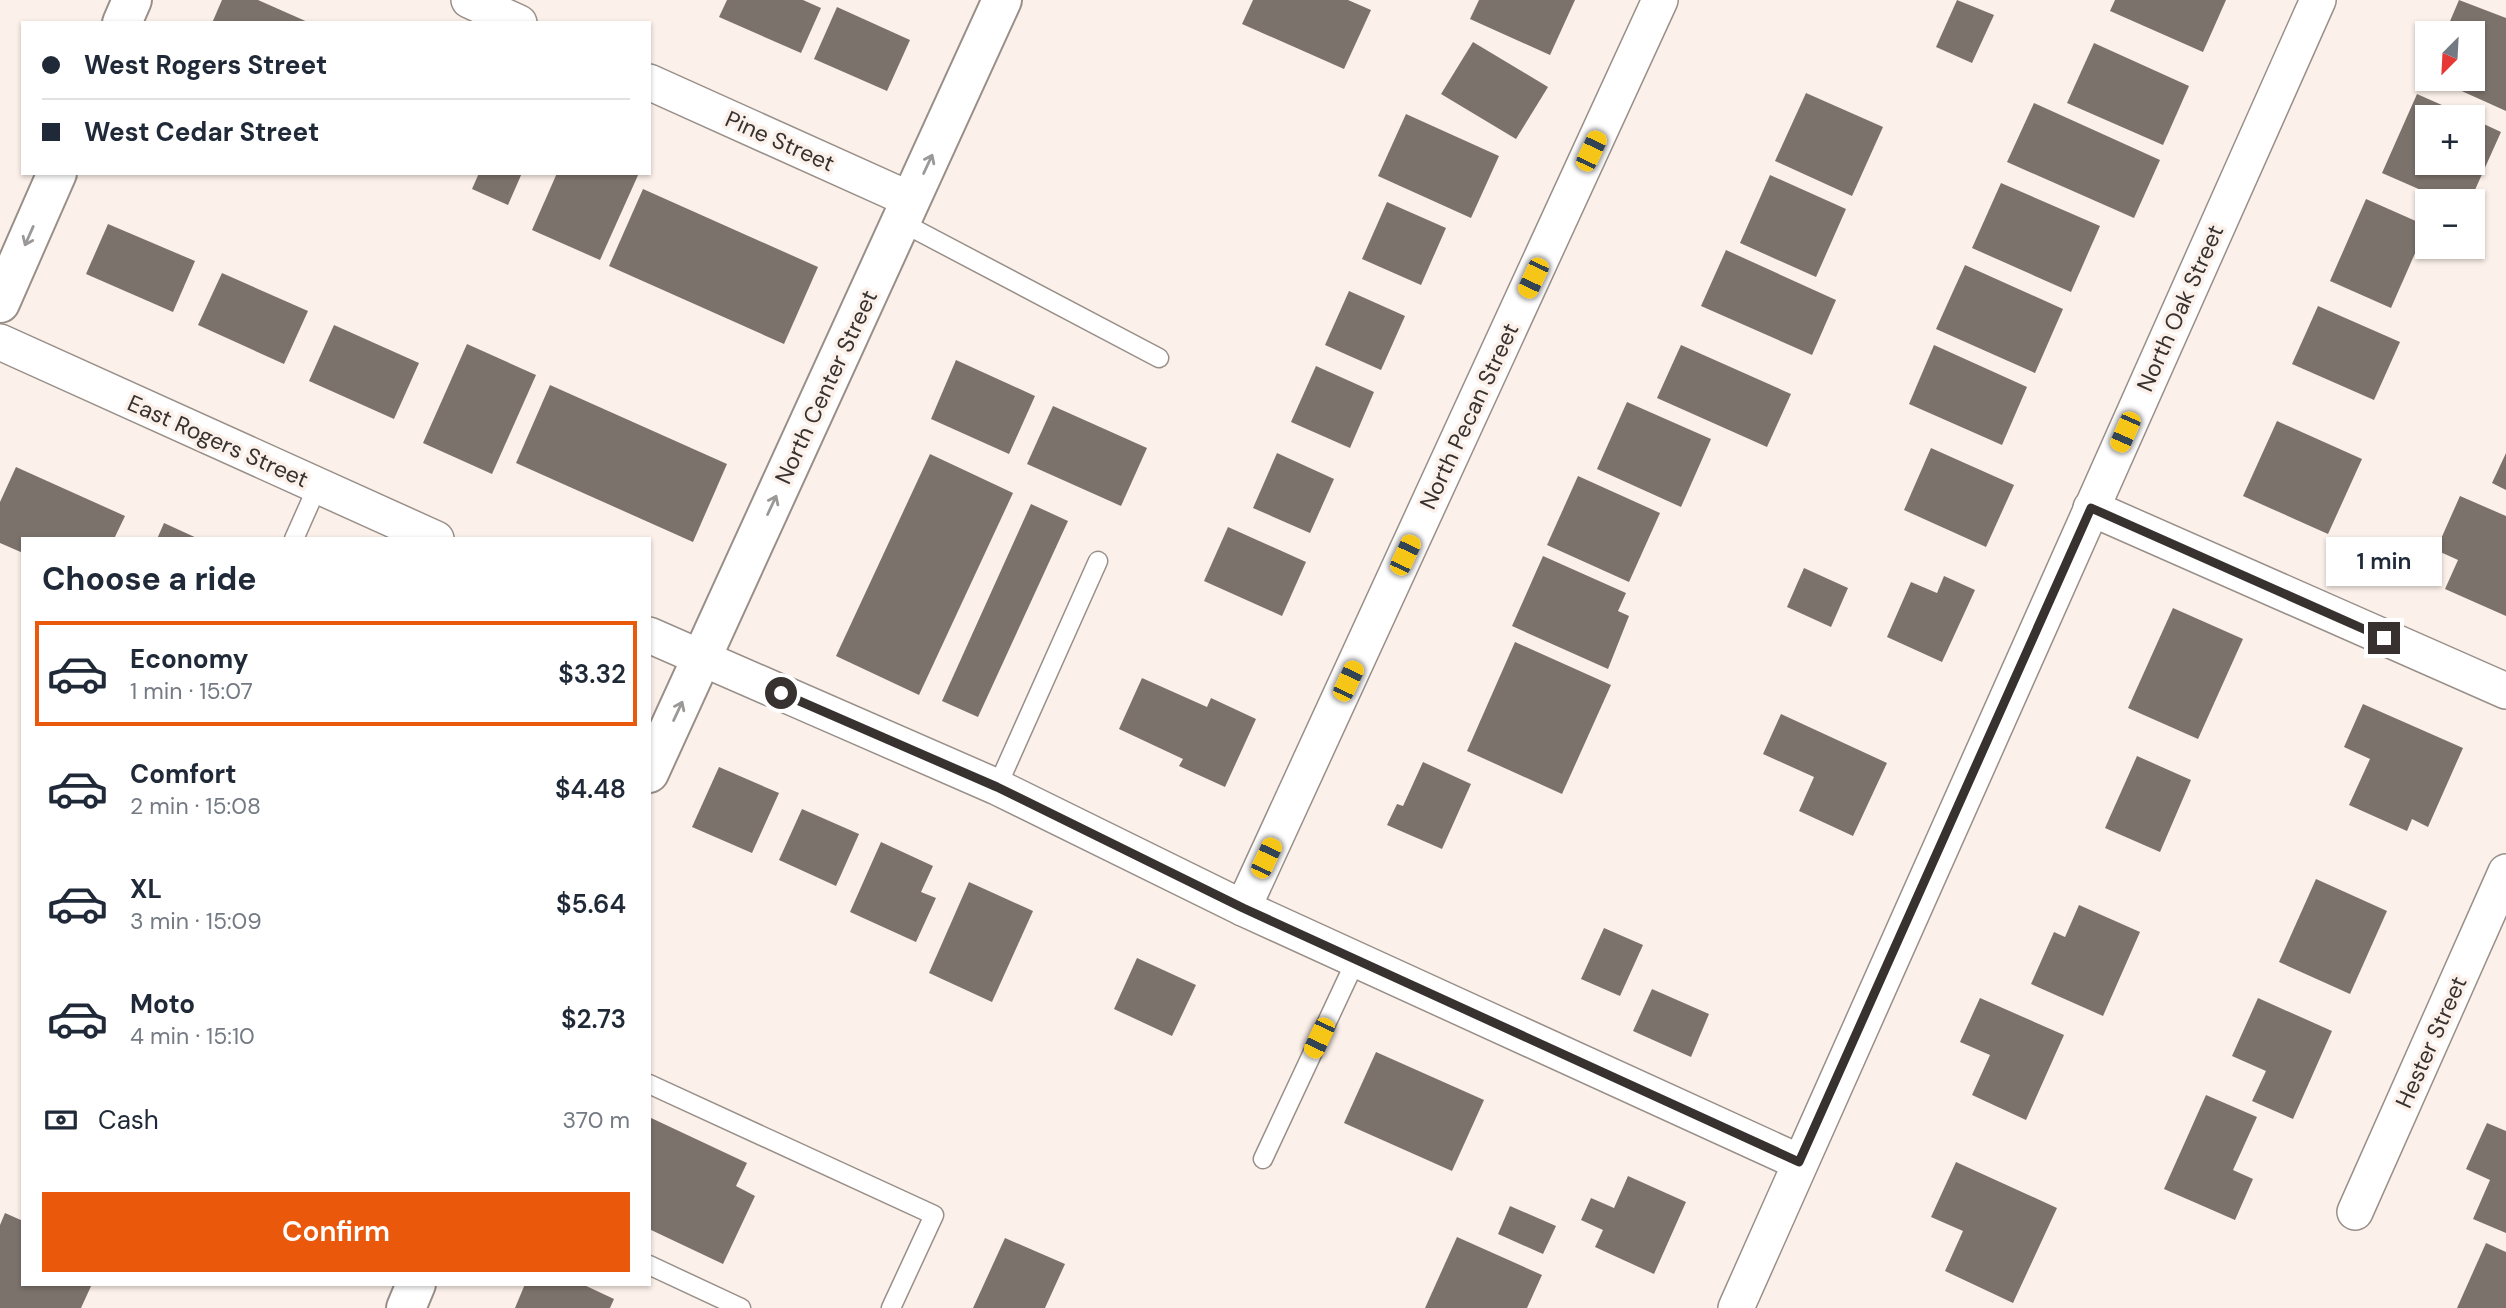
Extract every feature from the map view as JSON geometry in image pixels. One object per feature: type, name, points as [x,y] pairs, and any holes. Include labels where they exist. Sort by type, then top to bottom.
[{"type":"main road","points":[[123,21],[132,0]]},
{"type":"main road","name":"North Center Street","points":[[651,770],[1002,0]]},
{"type":"main road","points":[[0,303],[56,175]]},
{"type":"main road","points":[[405,1308],[415,1286]]},
{"type":"street","points":[[469,0],[515,21]]},
{"type":"street","name":"North Pecan Street","points":[[1243,908],[1660,0]]},
{"type":"street","name":"North Oak Street","points":[[1736,1308],[2318,0]]},
{"type":"street","name":"Pine Street","points":[[651,83],[906,211]]},
{"type":"street","name":"East Rogers Street","points":[[0,342],[432,537]]},
{"type":"street","points":[[2091,508],[2506,691]]},
{"type":"street","points":[[651,636],[997,787],[1243,908],[1799,1162]]},
{"type":"street","name":"Hester Street","points":[[2355,1212],[2506,872]]},
{"type":"lane","points":[[906,211],[1159,358]]},
{"type":"lane","points":[[295,537],[317,485]]},
{"type":"lane","points":[[997,787],[1098,561]]},
{"type":"lane","points":[[1263,1159],[1356,960]]},
{"type":"lane","points":[[651,1085],[934,1215],[891,1308]]},
{"type":"lane","points":[[651,1266],[741,1308]]},
{"type":"building","points":[[222,0],[258,0],[305,21],[213,21]]},
{"type":"building","points":[[727,0],[803,0],[821,8],[801,53],[719,17]]},
{"type":"building","points":[[1253,0],[1348,0],[1371,10],[1344,69],[1242,24]]},
{"type":"building","points":[[1479,0],[1575,0],[1550,55],[1470,19]]},
{"type":"building","points":[[1957,0],[1994,15],[1972,63],[1936,47]]},
{"type":"building","points":[[2115,0],[2226,0],[2203,52],[2110,11]]},
{"type":"building","points":[[2459,0],[2506,18],[2506,111],[2462,91],[2485,91],[2485,21],[2450,21]]},
{"type":"building","points":[[837,7],[910,40],[887,91],[814,59]]},
{"type":"building","points":[[1473,42],[1548,87],[1516,139],[1441,94]]},
{"type":"building","points":[[2094,43],[2189,86],[2163,145],[2067,103]]},
{"type":"building","points":[[1806,93],[1883,127],[1852,196],[1775,161]]},
{"type":"building","points":[[2417,94],[2442,105],[2415,105],[2415,175],[2482,175],[2475,189],[2419,189],[2382,173]]},
{"type":"building","points":[[2034,103],[2160,160],[2134,218],[2007,162]]},
{"type":"building","points":[[1406,114],[1499,156],[1471,218],[1378,176]]},
{"type":"building","points":[[2485,125],[2501,132],[2485,168]]},
{"type":"building","points":[[478,175],[521,175],[508,205],[472,189]]},
{"type":"building","points":[[556,175],[638,175],[600,260],[532,230]]},
{"type":"building","points":[[1770,175],[1846,209],[1816,277],[1740,243]]},
{"type":"building","points":[[2001,183],[2100,226],[2071,292],[1972,248]]},
{"type":"building","points":[[643,189],[818,267],[784,344],[609,266]]},
{"type":"building","points":[[2366,199],[2415,221],[2415,253],[2391,308],[2330,281]]},
{"type":"building","points":[[1387,202],[1446,228],[1421,285],[1362,259]]},
{"type":"building","points":[[108,224],[195,261],[173,312],[86,274]]},
{"type":"building","points":[[1726,250],[1836,300],[1812,355],[1701,306]]},
{"type":"building","points":[[1965,265],[2063,309],[2035,373],[1936,329]]},
{"type":"building","points":[[222,273],[308,311],[284,364],[198,325]]},
{"type":"building","points":[[1349,291],[1405,316],[1381,370],[1325,345]]},
{"type":"building","points":[[2318,306],[2400,342],[2374,400],[2292,364]]},
{"type":"building","points":[[334,325],[419,363],[394,419],[309,381]]},
{"type":"building","points":[[467,344],[536,375],[492,474],[423,443]]},
{"type":"building","points":[[1681,345],[1791,394],[1767,447],[1657,398]]},
{"type":"building","points":[[1934,345],[2027,387],[2002,445],[1909,404]]},
{"type":"building","points":[[956,360],[1035,396],[1009,454],[931,419]]},
{"type":"building","points":[[1316,366],[1374,392],[1350,448],[1291,422]]},
{"type":"building","points":[[550,385],[727,464],[693,542],[516,463]]},
{"type":"building","points":[[1627,402],[1711,439],[1681,507],[1597,469]]},
{"type":"building","points":[[1053,406],[1147,448],[1121,506],[1027,464]]},
{"type":"building","points":[[2277,421],[2362,459],[2328,534],[2243,496]]},
{"type":"building","points":[[1931,448],[2014,485],[1986,547],[1904,510]]},
{"type":"building","points":[[1277,453],[1334,479],[1310,533],[1253,508]]},
{"type":"building","points":[[2506,453],[2506,490],[2492,483]]},
{"type":"building","points":[[930,454],[1013,493],[919,695],[836,656]]},
{"type":"building","points":[[16,467],[125,516],[115,537],[21,537],[21,552],[0,543],[0,502]]},
{"type":"building","points":[[1578,476],[1660,513],[1629,582],[1547,545]]},
{"type":"building","points":[[2460,496],[2506,516],[2506,616],[2445,589],[2458,560],[2436,550]]},
{"type":"building","points":[[1031,504],[1068,521],[978,717],[942,701]]},
{"type":"building","points":[[164,523],[195,537],[158,537]]},
{"type":"building","points":[[1228,527],[1306,562],[1282,616],[1204,581]]},
{"type":"building","points":[[1543,556],[1626,593],[1618,611],[1629,616],[1608,669],[1512,626]]},
{"type":"building","points":[[1804,568],[1848,588],[1831,627],[1787,607]]},
{"type":"building","points":[[1944,576],[1975,590],[1942,662],[1887,637],[1911,582],[1937,593]]},
{"type":"building","points":[[2173,608],[2243,639],[2198,739],[2128,708]]},
{"type":"building","points":[[1515,642],[1611,685],[1562,794],[1467,751]]},
{"type":"building","points":[[1142,678],[1207,707],[1211,698],[1256,719],[1225,787],[1179,766],[1183,759],[1119,729]]},
{"type":"building","points":[[2363,704],[2463,748],[2428,827],[2412,819],[2407,831],[2349,805],[2370,759],[2344,747]]},
{"type":"building","points":[[1781,714],[1887,763],[1853,836],[1799,811],[1814,777],[1763,754]]},
{"type":"building","points":[[2137,756],[2191,780],[2160,852],[2105,828]]},
{"type":"building","points":[[1423,762],[1471,784],[1442,849],[1387,825],[1397,804],[1403,806]]},
{"type":"building","points":[[719,767],[779,793],[752,853],[692,827]]},
{"type":"building","points":[[802,809],[859,834],[836,886],[779,860]]},
{"type":"building","points":[[881,842],[933,866],[921,892],[936,898],[916,942],[850,912]]},
{"type":"building","points":[[2316,879],[2387,911],[2350,994],[2279,962]]},
{"type":"building","points":[[969,882],[1033,911],[992,1002],[929,973]]},
{"type":"building","points":[[2079,905],[2140,932],[2103,1016],[2031,984],[2054,932],[2065,937]]},
{"type":"building","points":[[1604,928],[1643,945],[1620,996],[1581,979]]},
{"type":"building","points":[[1137,958],[1196,985],[1172,1036],[1114,1009]]},
{"type":"building","points":[[1652,989],[1709,1014],[1691,1057],[1633,1031]]},
{"type":"building","points":[[1980,998],[2064,1035],[2026,1120],[1972,1095],[1990,1055],[1960,1042]]},
{"type":"building","points":[[2258,998],[2332,1031],[2293,1119],[2252,1101],[2266,1071],[2232,1056]]},
{"type":"building","points":[[1376,1052],[1484,1100],[1452,1171],[1344,1123]]},
{"type":"building","points":[[2206,1095],[2257,1117],[2233,1170],[2253,1179],[2235,1220],[2164,1189]]},
{"type":"building","points":[[651,1118],[747,1163],[736,1186],[755,1196],[723,1264],[651,1230]]},
{"type":"building","points":[[2487,1123],[2506,1131],[2506,1233],[2473,1219],[2490,1180],[2466,1169]]},
{"type":"building","points":[[1956,1162],[2057,1208],[2013,1303],[1945,1271],[1963,1231],[1931,1217]]},
{"type":"building","points":[[1628,1176],[1686,1202],[1654,1274],[1595,1247],[1603,1230],[1581,1220],[1591,1198],[1614,1208]]},
{"type":"building","points":[[1510,1206],[1556,1226],[1543,1254],[1498,1234]]},
{"type":"building","points":[[5,1213],[21,1220],[21,1286],[91,1286],[81,1308],[0,1308],[0,1225]]},
{"type":"building","points":[[1457,1237],[1542,1275],[1527,1308],[1425,1308]]},
{"type":"building","points":[[1005,1238],[1065,1264],[1045,1308],[973,1308]]},
{"type":"building","points":[[2486,1243],[2506,1252],[2506,1308],[2457,1308]]},
{"type":"building","points":[[524,1286],[586,1286],[614,1299],[610,1308],[515,1308]]},
{"type":"route","points":[[781,693],[997,787],[1243,908],[1799,1162],[2091,508],[2384,638]]}]
